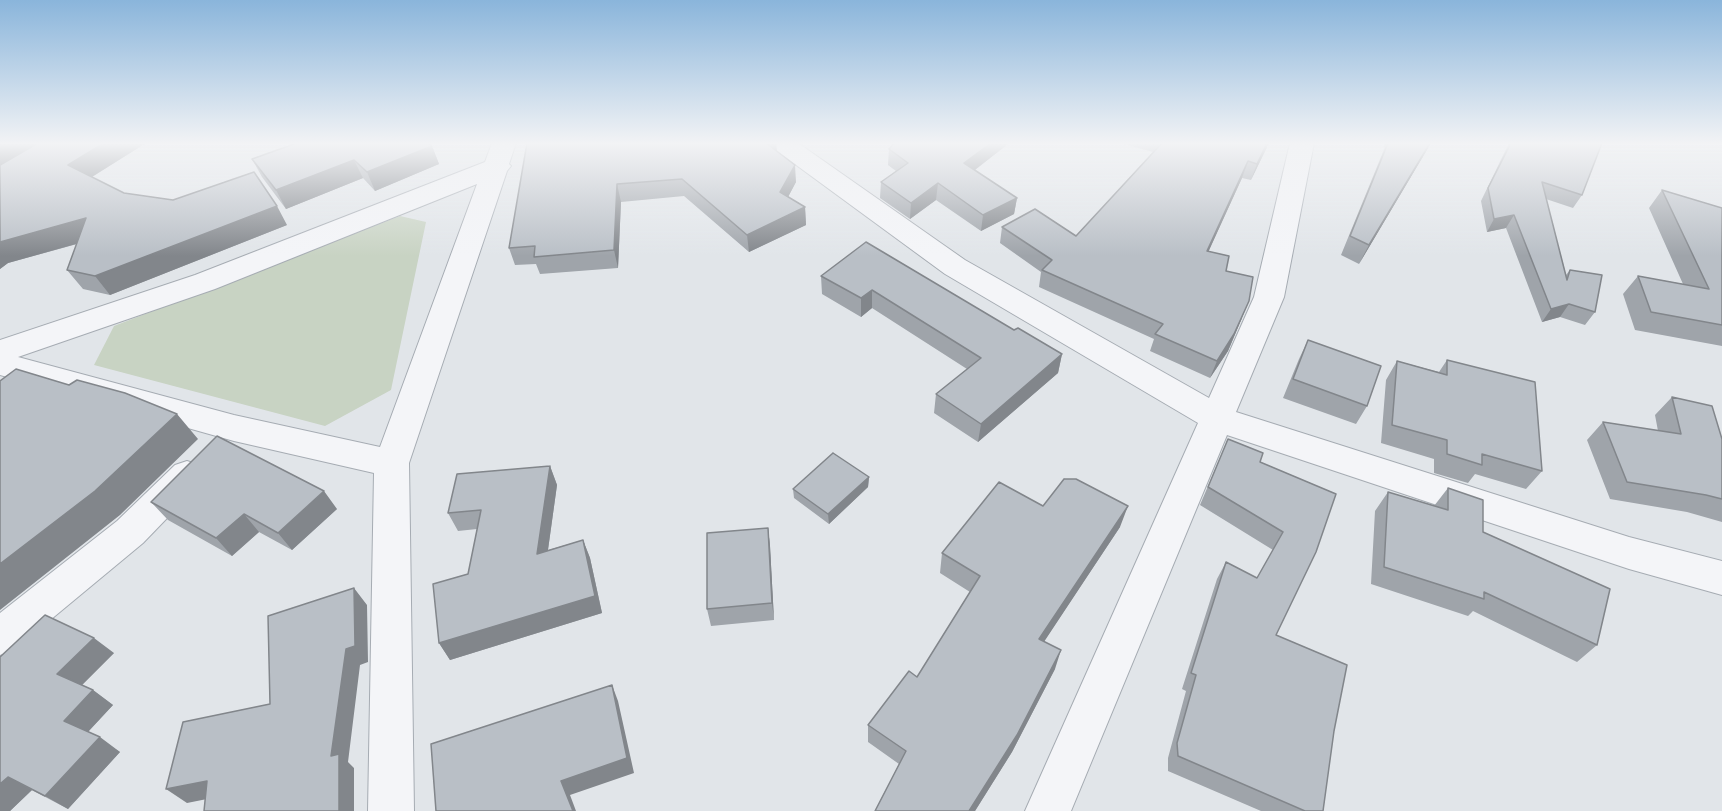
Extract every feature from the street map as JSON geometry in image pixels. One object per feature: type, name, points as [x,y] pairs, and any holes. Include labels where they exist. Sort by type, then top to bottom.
[{"type":"street","points":[[0,352],[205,282],[439,181]]},
{"type":"street","points":[[391,811],[392,464],[492,181]]},
{"type":"street","points":[[835,181],[955,267],[1218,419],[1629,554],[1722,579]]},
{"type":"street","points":[[1048,811],[1269,297],[1294,181]]},
{"type":"street","points":[[0,364],[234,428],[392,464]]},
{"type":"street","points":[[0,637],[130,532],[234,428]]},
{"type":"green space","points":[[400,216],[426,222],[391,390],[325,426],[94,365],[114,326]]},
{"type":"building","points":[[0,181],[100,181],[124,193],[173,200],[228,181],[260,181],[277,206],[95,276],[67,270],[86,218],[0,242]]},
{"type":"building","points":[[269,181],[300,181],[276,190]]},
{"type":"building","points":[[521,181],[658,181],[617,184],[614,250],[534,257],[535,246],[509,248]]},
{"type":"building","points":[[684,181],[786,181],[780,192],[805,207],[747,235]]},
{"type":"building","points":[[991,181],[1017,198],[983,215],[938,183],[911,203],[881,182]]},
{"type":"building","points":[[1127,181],[1239,181],[1207,251],[1229,256],[1226,271],[1253,277],[1249,301],[1234,334],[1217,361],[1155,334],[1163,324],[1042,270],[1052,260],[1002,227],[1035,209],[1076,236]]},
{"type":"building","points":[[1373,181],[1407,181],[1369,245],[1350,236]]},
{"type":"building","points":[[1492,181],[1587,181],[1582,195],[1542,182],[1567,280],[1570,270],[1602,275],[1595,312],[1569,304],[1551,309],[1514,215],[1494,219],[1488,188]]},
{"type":"building","points":[[1662,190],[1722,208],[1722,325],[1651,312],[1638,276],[1709,289]]},
{"type":"building","points":[[866,242],[1014,330],[1018,328],[1062,354],[981,424],[936,394],[981,358],[872,290],[861,298],[821,276]]},
{"type":"building","points":[[1308,340],[1381,366],[1367,406],[1293,379]]},
{"type":"building","points":[[1447,360],[1535,382],[1542,471],[1482,454],[1482,465],[1447,454],[1447,440],[1392,425],[1397,361],[1447,375]]},
{"type":"building","points":[[16,369],[69,385],[77,380],[125,393],[177,414],[95,491],[0,564],[0,381]]},
{"type":"building","points":[[1672,397],[1712,406],[1722,439],[1722,499],[1627,482],[1603,422],[1681,434]]},
{"type":"building","points":[[217,436],[324,491],[278,533],[244,514],[216,538],[151,502]]},
{"type":"building","points":[[1228,439],[1263,453],[1260,462],[1336,494],[1316,552],[1276,635],[1347,665],[1334,731],[1323,811],[1305,811],[1178,756],[1177,743],[1196,675],[1191,673],[1226,562],[1257,578],[1283,532],[1208,487]]},
{"type":"building","points":[[833,453],[869,477],[828,514],[793,489]]},
{"type":"building","points":[[550,466],[537,554],[583,540],[595,596],[439,643],[433,584],[468,574],[481,510],[448,513],[457,474]]},
{"type":"building","points":[[1064,479],[1076,479],[1128,506],[1039,639],[1061,650],[1017,735],[969,811],[875,811],[906,751],[868,725],[909,671],[917,677],[980,576],[942,553],[999,482],[1043,506]]},
{"type":"building","points":[[1448,488],[1483,500],[1483,532],[1610,589],[1597,645],[1484,592],[1484,599],[1384,567],[1388,492],[1448,510]]},
{"type":"building","points":[[768,528],[772,603],[707,609],[707,533]]},
{"type":"building","points":[[354,588],[355,646],[346,649],[331,756],[339,754],[339,811],[204,811],[207,781],[166,789],[183,722],[270,704],[268,616]]},
{"type":"building","points":[[45,615],[94,638],[57,674],[93,690],[64,721],[100,737],[45,796],[8,777],[0,784],[0,657]]},
{"type":"building","points":[[612,685],[627,758],[561,781],[573,811],[436,811],[431,744]]}]
